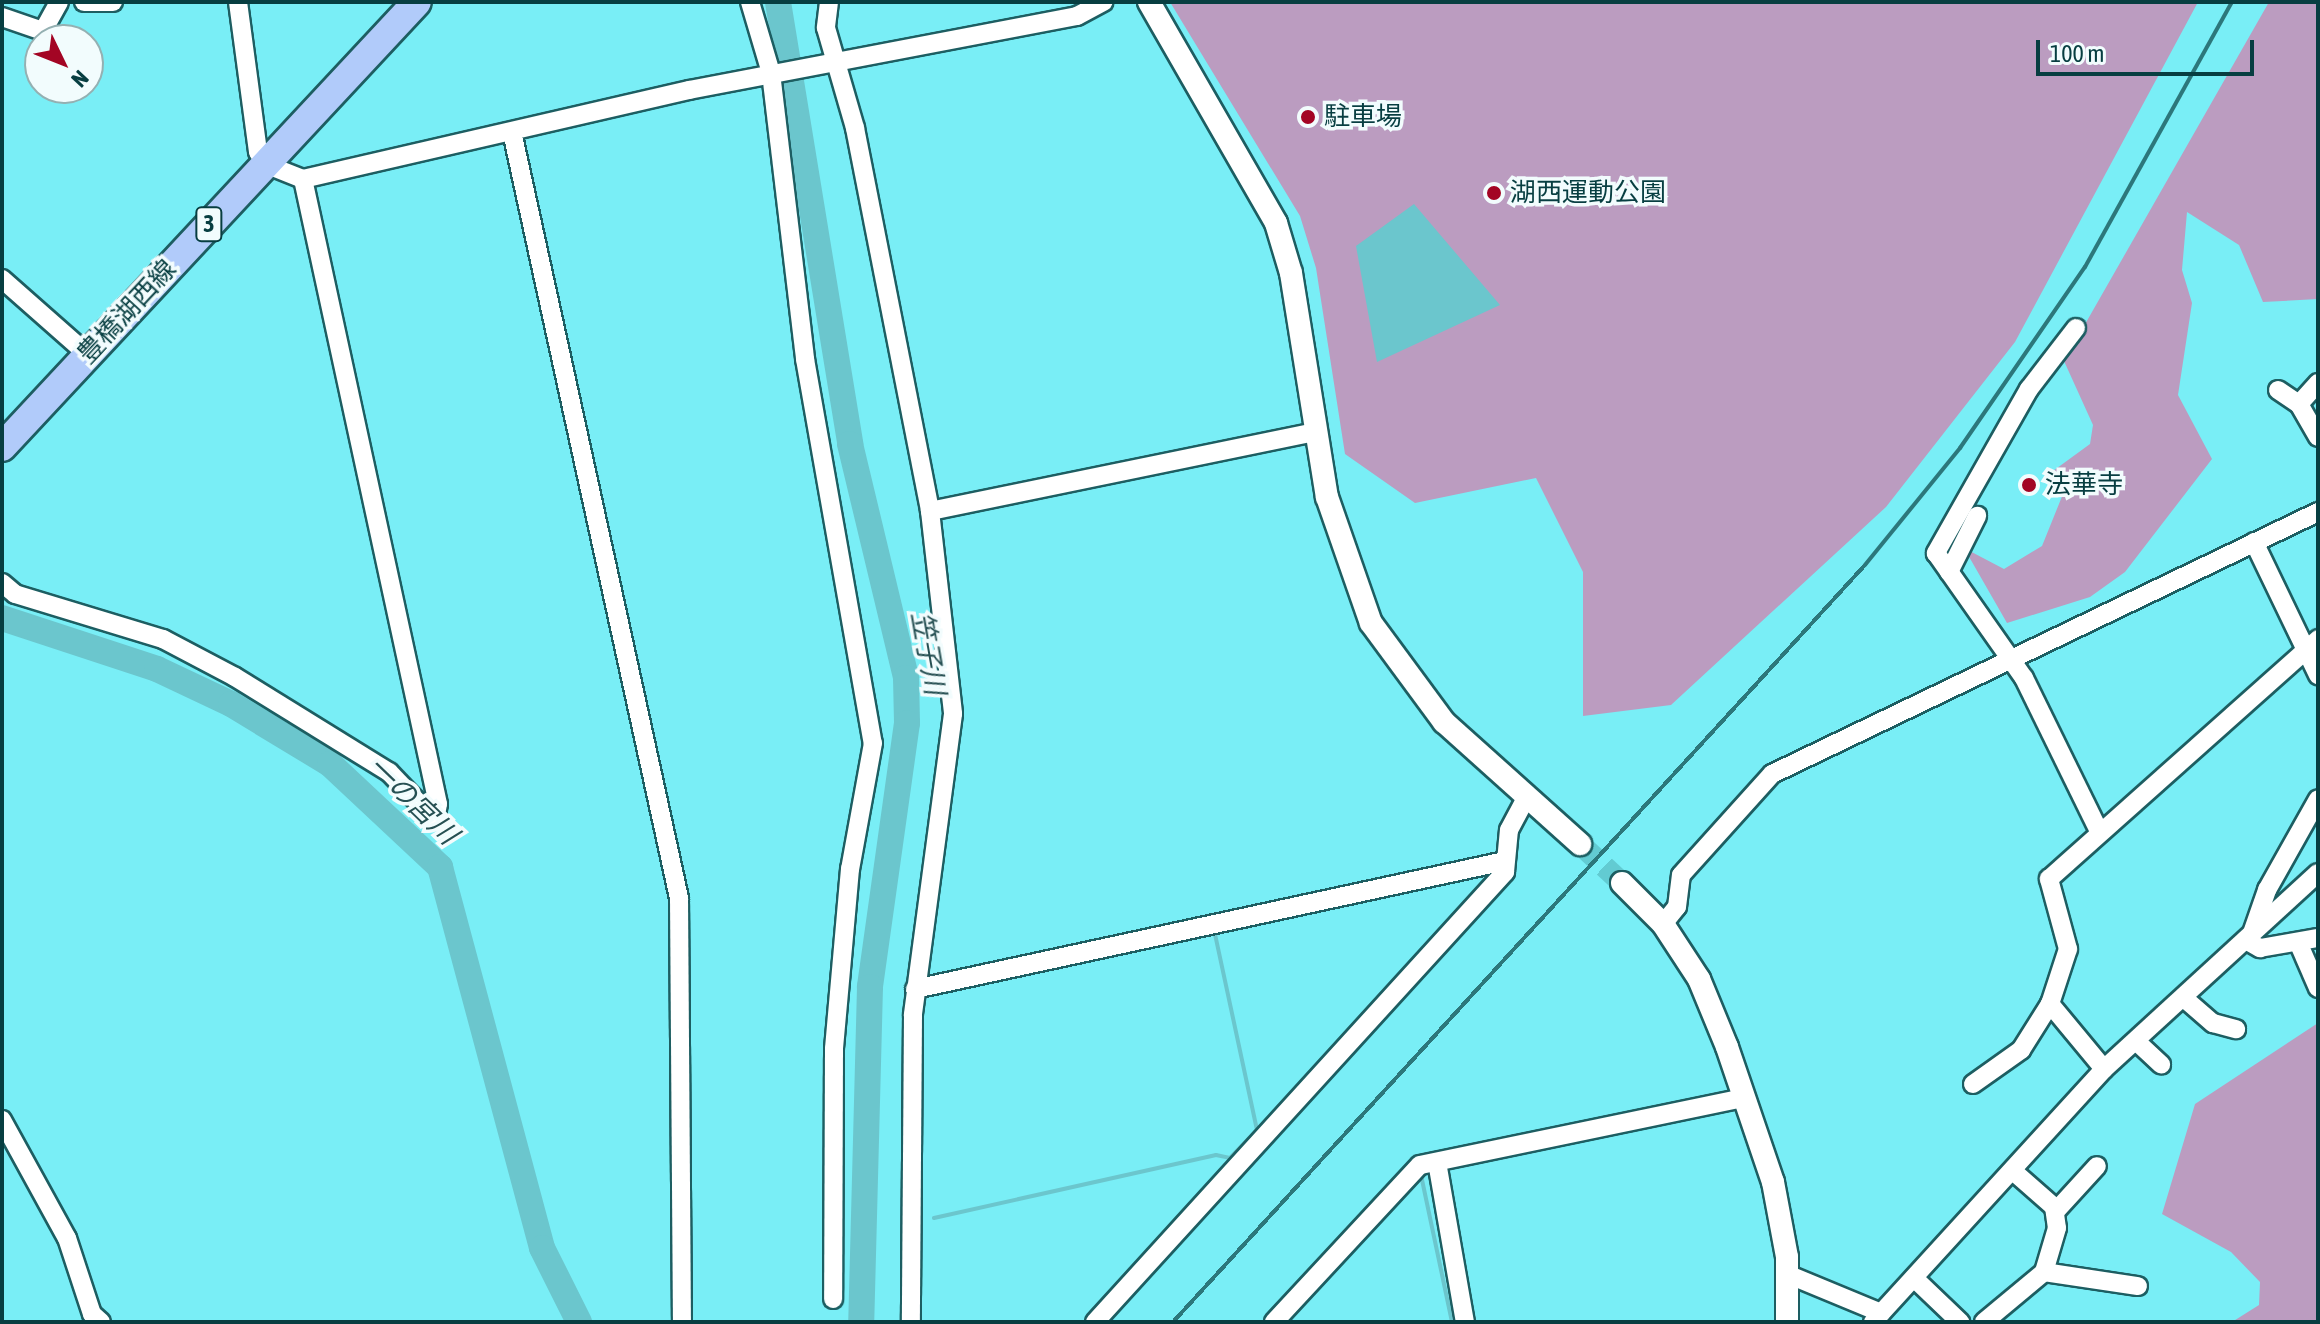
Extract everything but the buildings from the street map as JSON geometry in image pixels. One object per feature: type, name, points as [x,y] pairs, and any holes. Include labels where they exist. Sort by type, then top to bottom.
[{"type":"main road","name":"豊橋湖西線","points":[[2,447],[417,2]]},
{"type":"street","points":[[2,17],[43,31],[59,2]]},
{"type":"street","points":[[84,2],[113,2]]},
{"type":"street","points":[[238,2],[249,118],[265,164],[303,179],[771,73],[1077,16],[1103,2]]},
{"type":"street","points":[[750,2],[771,73],[805,359],[873,743],[850,869],[834,1049],[833,1299]]},
{"type":"street","points":[[829,2],[830,61],[855,128],[930,511],[954,741],[915,989],[911,1322]]},
{"type":"street","points":[[1149,2],[1276,223],[1338,542],[1371,623],[1444,722],[1580,844]]},
{"type":"street","points":[[512,132],[679,898],[682,1322]]},
{"type":"street","points":[[2,583],[15,594],[163,639],[235,677],[389,772],[435,820],[438,804],[303,179]]},
{"type":"street","points":[[2,279],[87,354]]},
{"type":"street","points":[[2076,328],[2029,389],[1946,526],[1936,553],[2012,659],[2099,831]]},
{"type":"street","points":[[2299,404],[2318,383]]},
{"type":"street","points":[[2278,390],[2299,404],[2318,437]]},
{"type":"street","points":[[930,511],[1316,432]]},
{"type":"street","points":[[1663,924],[1677,907],[1681,875],[1772,774],[2318,512]]},
{"type":"street","points":[[1949,572],[1977,516]]},
{"type":"street","points":[[2254,542],[2301,648],[2318,675]]},
{"type":"street","points":[[1973,1084],[2021,1050],[2050,1004],[2068,949],[2049,879],[2099,831],[2208,745],[2301,648],[2318,639]]},
{"type":"street","points":[[1095,1322],[1505,872],[1513,818],[1527,796]]},
{"type":"street","points":[[2249,942],[2267,890],[2318,799]]},
{"type":"street","points":[[915,989],[1505,861]]},
{"type":"street","points":[[1787,1274],[1877,1318],[2104,1069],[2249,942],[2318,873]]},
{"type":"street","points":[[1622,883],[1663,924],[1699,979],[1744,1098],[1773,1182],[1787,1274],[1787,1322]]},
{"type":"street","points":[[2249,942],[2260,948],[2318,938]]},
{"type":"street","points":[[2298,942],[2318,988]]},
{"type":"street","points":[[2185,999],[2213,1023],[2236,1029]]},
{"type":"street","points":[[2050,1004],[2104,1069]]},
{"type":"street","points":[[2137,1042],[2161,1064]]},
{"type":"street","points":[[1274,1322],[1420,1165],[1744,1098]]},
{"type":"street","points":[[2,1120],[67,1238],[101,1322]]},
{"type":"street","points":[[1437,1162],[1465,1322]]},
{"type":"street","points":[[1984,1322],[2044,1272],[2055,1212],[2097,1166]]},
{"type":"street","points":[[2013,1171],[2055,1212]]},
{"type":"street","points":[[2044,1272],[2138,1286]]},
{"type":"street","points":[[1914,1278],[1960,1322]]},
{"type":"shaded area","points":[[1170,2],[2198,2],[2015,342],[1886,507],[1671,705],[1583,716],[1583,572],[1536,478],[1415,503],[1345,454],[1316,268],[1300,216]]},
{"type":"shaded area","points":[[2269,2],[2318,2],[2318,299],[2263,302],[2239,245],[2187,212],[2182,270],[2192,303],[2178,395],[2212,459],[2125,572],[2090,597],[2007,623],[1964,548],[2004,569],[2042,546],[2063,494],[2053,471],[2090,444],[2093,425],[2064,361]]},
{"type":"shaded area","points":[[2318,1023],[2318,1322],[2232,1322],[2259,1305],[2260,1282],[2231,1252],[2162,1214],[2195,1104]]},
{"type":"water","points":[[1414,204],[1500,305],[1377,362],[1356,246]]},
{"type":"waterway","name":"笠子川","points":[[778,2],[850,444],[906,678],[907,723],[870,987],[861,1322]]},
{"type":"waterway","name":"一の宮川","points":[[2,618],[157,669],[231,704],[330,764],[440,867],[542,1248],[579,1322]]},
{"type":"waterway","points":[[934,1218],[1216,1155],[1230,1158],[1257,1130],[1214,930]]},
{"type":"waterway","points":[[1421,1175],[1452,1322]]},
{"type":"tunnel","points":[[1580,844],[1622,883]]},
{"type":"railway","points":[[1173,1322],[1865,565],[1960,448],[2085,267],[2232,2]]},
{"type":"place","name":"駐車場","points":[[1308,117]]},
{"type":"place","name":"湖西運動公園","points":[[1494,193]]},
{"type":"place","name":"法華寺","points":[[2029,485]]}]
